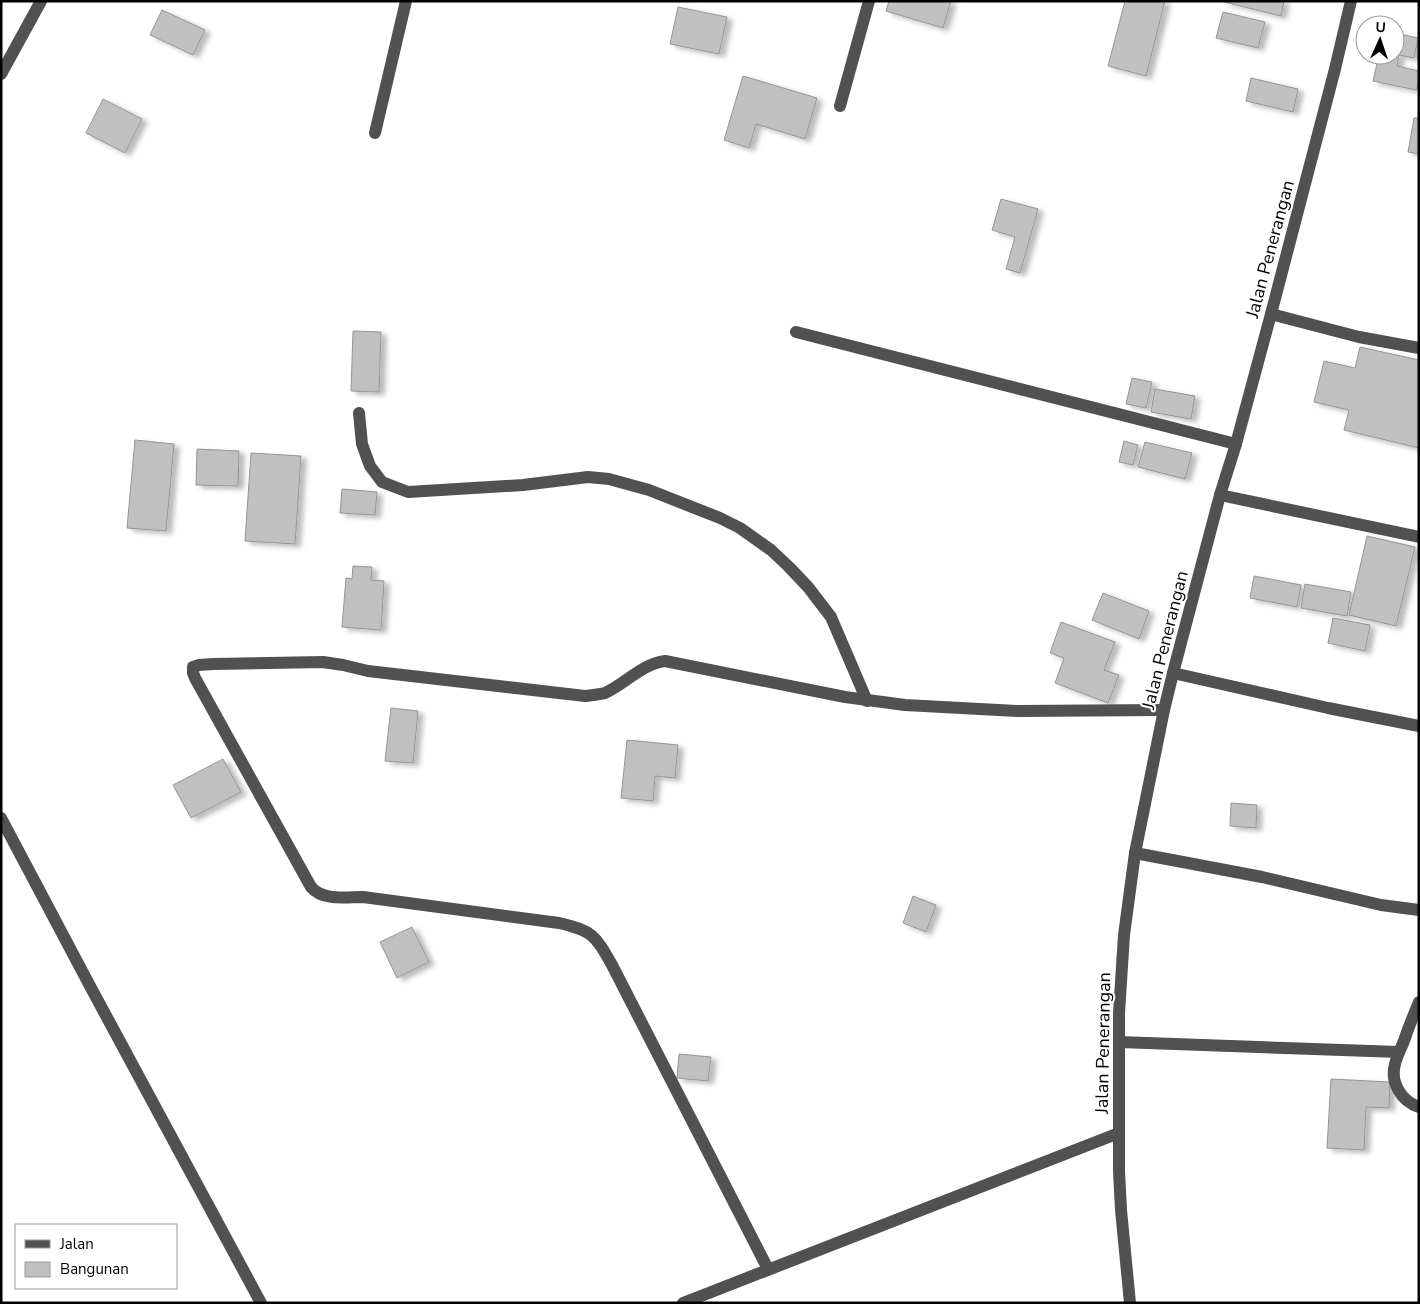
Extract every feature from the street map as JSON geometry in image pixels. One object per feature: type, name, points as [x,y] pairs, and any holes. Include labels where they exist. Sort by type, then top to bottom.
[{"type":"street","points":[[1,74],[41,1]]},
{"type":"street","points":[[375,133],[406,1]]},
{"type":"street","points":[[840,106],[869,1]]},
{"type":"street","name":"Jalan Penerangan","points":[[1130,1303],[1121,1210],[1119,1042],[1121,970],[1135,853],[1173,673],[1220,495],[1236,444],[1271,314],[1351,1]]},
{"type":"street","points":[[1271,314],[1359,337],[1419,348]]},
{"type":"street","points":[[796,332],[1236,444]]},
{"type":"street","points":[[359,413],[362,444],[370,466],[382,482],[408,492],[523,485],[588,477],[609,479],[649,490],[720,518],[740,528],[772,550],[808,587],[831,617],[867,701]]},
{"type":"street","points":[[1220,495],[1419,537]]},
{"type":"street","points":[[768,1269],[599,942],[578,928],[560,923],[363,897],[330,896],[317,893],[311,887],[192,670],[199,664],[323,662],[368,671],[585,696],[605,692],[645,668],[665,661],[867,701],[905,705],[1017,711],[1164,710]]},
{"type":"street","points":[[1173,673],[1328,708],[1419,726]]},
{"type":"street","points":[[1,818],[260,1303]]},
{"type":"street","points":[[1135,853],[1262,877],[1381,905],[1419,910]]},
{"type":"street","points":[[1419,1002],[1394,1064],[1394,1076],[1400,1094],[1406,1100],[1419,1107]]},
{"type":"street","points":[[1119,1042],[1399,1052]]},
{"type":"street","points":[[683,1303],[1119,1132]]},
{"type":"building","points":[[889,1],[951,1],[943,28],[886,11]]},
{"type":"building","points":[[1125,1],[1165,1],[1146,76],[1108,66]]},
{"type":"building","points":[[1220,1],[1284,1],[1281,16]]},
{"type":"building","points":[[678,7],[727,17],[719,54],[670,44]]},
{"type":"building","points":[[162,10],[205,30],[193,55],[150,35]]},
{"type":"building","points":[[1223,12],[1265,22],[1258,48],[1216,38]]},
{"type":"building","points":[[1405,35],[1418,38],[1414,58],[1405,56]]},
{"type":"building","points":[[1377,65],[1397,65],[1419,71],[1416,90],[1373,81]]},
{"type":"building","points":[[743,76],[817,98],[805,139],[756,124],[749,148],[724,140]]},
{"type":"building","points":[[1251,78],[1298,89],[1293,112],[1246,101]]},
{"type":"building","points":[[103,99],[142,119],[125,153],[86,133]]},
{"type":"building","points":[[1414,118],[1419,118],[1419,154],[1408,152]]},
{"type":"building","points":[[1001,199],[1038,209],[1020,273],[1006,269],[1015,237],[992,230]]},
{"type":"building","points":[[353,331],[381,332],[379,392],[351,391]]},
{"type":"building","points":[[1360,347],[1419,360],[1419,448],[1344,430],[1349,410],[1314,402],[1324,361],[1355,368]]},
{"type":"building","points":[[1132,378],[1152,382],[1146,408],[1126,404]]},
{"type":"building","points":[[1155,389],[1195,396],[1191,419],[1151,412]]},
{"type":"building","points":[[135,440],[174,444],[166,531],[127,528]]},
{"type":"building","points":[[1124,441],[1138,445],[1133,465],[1119,462]]},
{"type":"building","points":[[1145,442],[1192,453],[1185,479],[1138,467]]},
{"type":"building","points":[[197,449],[239,451],[238,486],[196,485]]},
{"type":"building","points":[[251,453],[301,456],[295,544],[245,541]]},
{"type":"building","points":[[342,489],[377,492],[375,515],[340,513]]},
{"type":"building","points":[[1367,536],[1415,547],[1396,626],[1349,615]]},
{"type":"building","points":[[353,566],[372,567],[371,580],[384,581],[381,630],[342,627],[346,578],[352,579]]},
{"type":"building","points":[[1254,576],[1301,585],[1297,607],[1250,598]]},
{"type":"building","points":[[1305,584],[1351,592],[1347,616],[1301,608]]},
{"type":"building","points":[[1103,593],[1149,611],[1139,639],[1092,620]]},
{"type":"building","points":[[1333,618],[1370,625],[1365,651],[1328,643]]},
{"type":"building","points":[[1061,622],[1115,642],[1104,670],[1119,675],[1108,703],[1055,683],[1064,658],[1050,653]]},
{"type":"building","points":[[391,708],[418,711],[413,763],[385,761]]},
{"type":"building","points":[[627,740],[678,745],[675,778],[655,776],[653,801],[621,798]]},
{"type":"building","points":[[223,759],[241,792],[191,818],[173,785]]},
{"type":"building","points":[[1231,803],[1257,805],[1256,828],[1230,826]]},
{"type":"building","points":[[913,896],[936,905],[926,932],[903,923]]},
{"type":"building","points":[[412,927],[429,962],[397,978],[380,942]]},
{"type":"building","points":[[679,1054],[711,1057],[708,1081],[677,1078]]},
{"type":"building","points":[[1331,1079],[1390,1082],[1389,1108],[1366,1107],[1364,1150],[1327,1148]]}]
